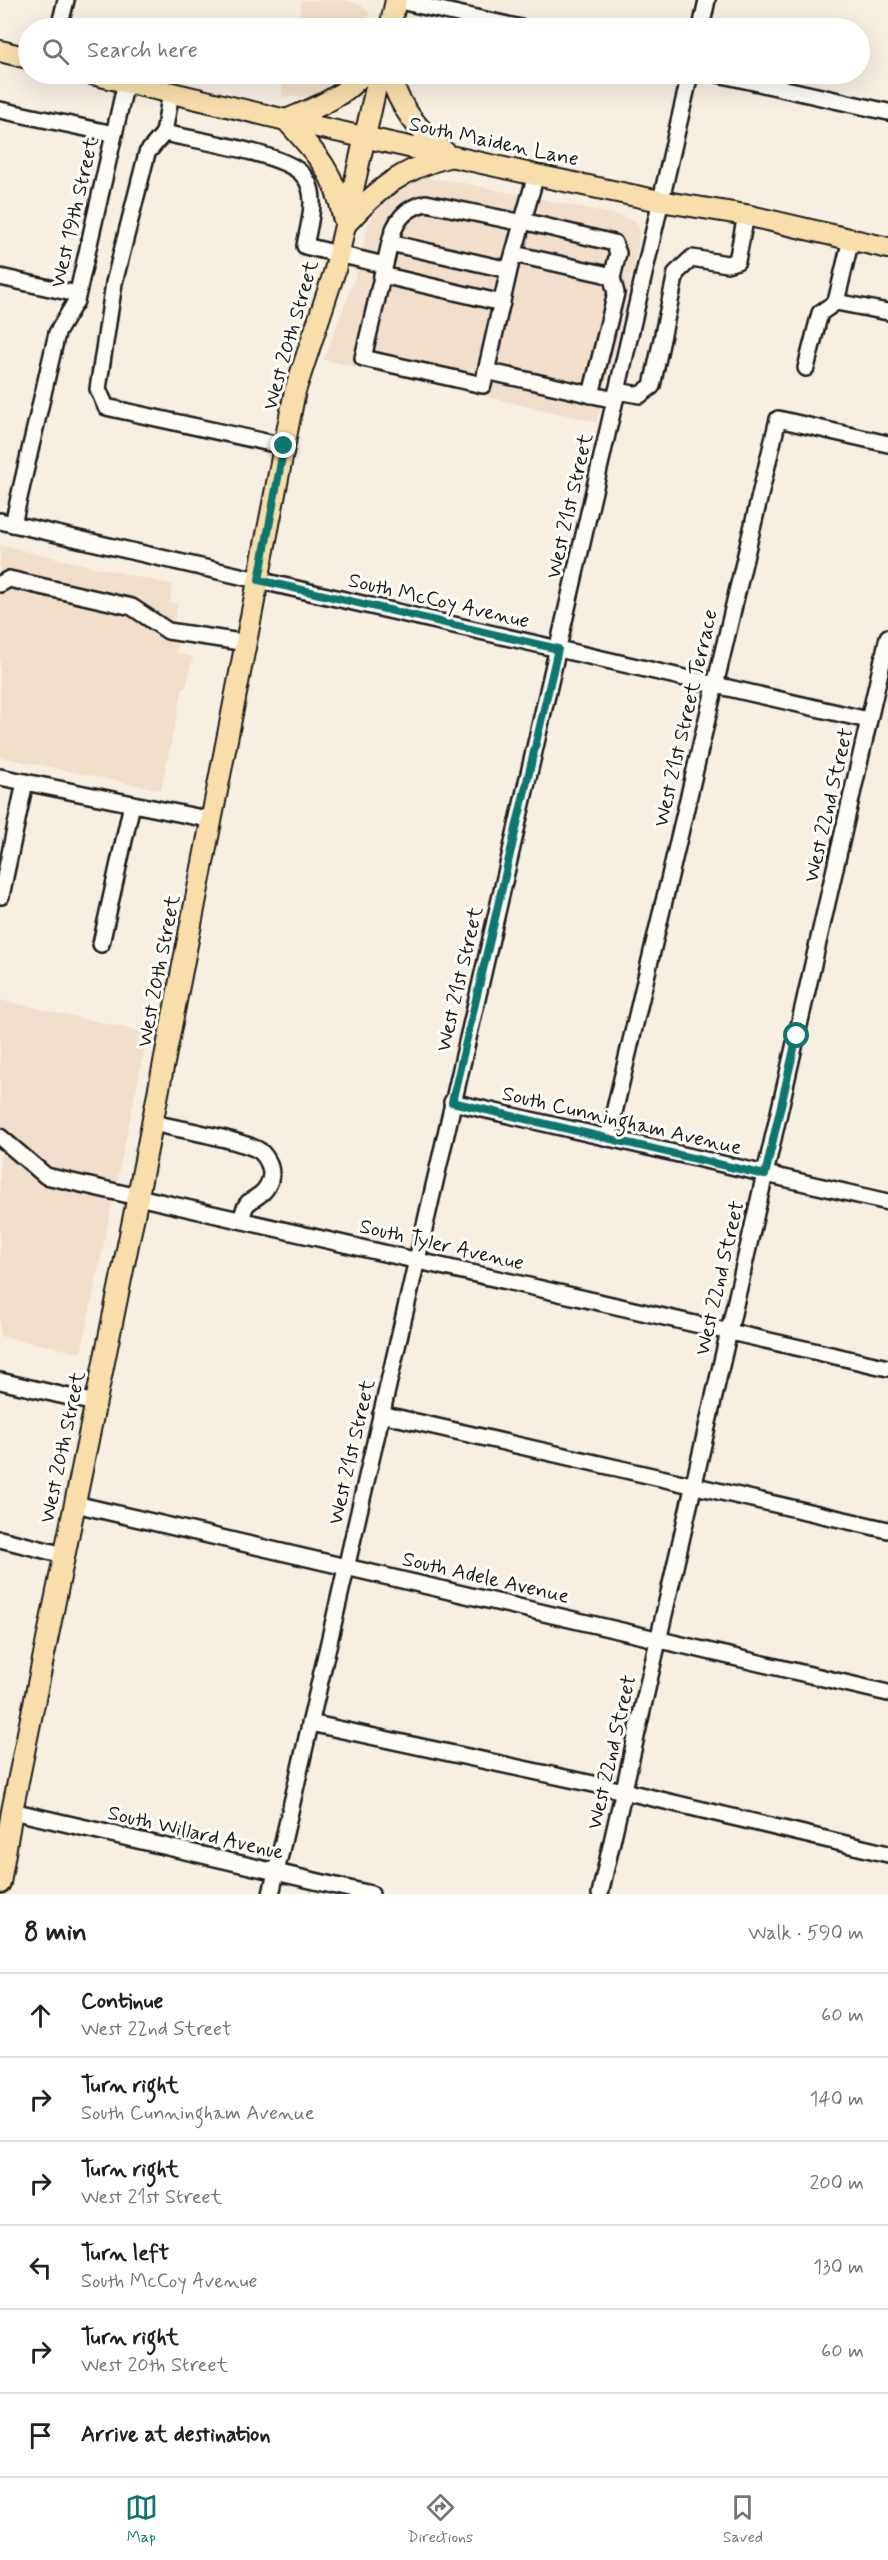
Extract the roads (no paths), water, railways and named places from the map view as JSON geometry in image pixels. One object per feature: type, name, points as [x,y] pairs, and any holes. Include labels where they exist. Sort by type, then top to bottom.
[{"type":"main road","points":[[392,18],[396,0]]},
{"type":"main road","points":[[0,51],[18,56]]},
{"type":"main road","name":"South Maiden Lane","points":[[135,84],[285,120],[536,175],[660,201],[746,215],[888,248]]},
{"type":"main road","points":[[345,225],[340,197],[331,175],[323,162],[285,120],[329,101],[344,93],[353,84]]},
{"type":"main road","name":"West 20th Street","points":[[0,1883],[12,1811],[138,1196],[295,391],[338,255],[377,84]]},
{"type":"main road","points":[[394,84],[399,99],[415,125],[450,156]]},
{"type":"main road","points":[[345,225],[365,203],[395,177],[429,162],[450,156]]},
{"type":"street","points":[[62,18],[66,0]]},
{"type":"street","points":[[396,0],[476,18]]},
{"type":"street","points":[[703,18],[707,0]]},
{"type":"street","name":"West 19th Street","points":[[6,522],[57,333],[76,301],[126,84]]},
{"type":"street","name":"West 21st Street","points":[[271,1894],[688,84]]},
{"type":"street","points":[[763,84],[888,112]]},
{"type":"street","points":[[171,92],[164,133],[147,153],[114,283],[98,389],[106,407],[284,446]]},
{"type":"street","points":[[0,110],[114,134]]},
{"type":"street","points":[[164,133],[256,154],[288,164],[303,174],[312,202],[305,246],[502,303]]},
{"type":"street","points":[[536,175],[523,222],[514,254],[509,270],[483,385],[363,358],[392,231],[400,217],[411,208],[426,203],[523,222],[614,243],[618,253],[612,278],[616,293],[591,395]]},
{"type":"street","points":[[486,371],[591,395],[640,395],[652,386],[676,273],[692,258],[727,264],[737,261],[746,215]]},
{"type":"street","points":[[806,368],[820,313],[836,302],[851,239]]},
{"type":"street","points":[[390,243],[509,270]]},
{"type":"street","points":[[514,254],[604,274],[612,278]]},
{"type":"street","points":[[0,277],[77,294]]},
{"type":"street","points":[[836,302],[888,312]]},
{"type":"street","name":"West 21st Street Terrace","points":[[608,1138],[778,419],[888,444]]},
{"type":"street","name":"South McCoy Avenue","points":[[6,522],[868,720]]},
{"type":"street","points":[[0,584],[9,579],[132,607],[168,630],[247,643]]},
{"type":"street","name":"West 22nd Street","points":[[600,1894],[888,637]]},
{"type":"street","points":[[0,777],[212,820]]},
{"type":"street","points":[[1,896],[25,782]]},
{"type":"street","points":[[101,944],[132,804]]},
{"type":"street","name":"South Cunningham Avenue","points":[[452,1102],[888,1202]]},
{"type":"street","points":[[152,1123],[243,1144],[259,1151],[264,1156],[270,1168],[269,1183],[261,1195],[247,1204],[241,1220]]},
{"type":"street","name":"South Tyler Avenue","points":[[0,1137],[46,1176],[888,1368]]},
{"type":"street","points":[[0,1382],[95,1403]]},
{"type":"street","points":[[381,1414],[888,1530]]},
{"type":"street","name":"South Adele Avenue","points":[[75,1504],[658,1638],[888,1694]]},
{"type":"street","points":[[0,1539],[64,1555]]},
{"type":"street","points":[[310,1723],[623,1792],[888,1854]]},
{"type":"street","name":"South Willard Avenue","points":[[12,1811],[371,1894]]}]
